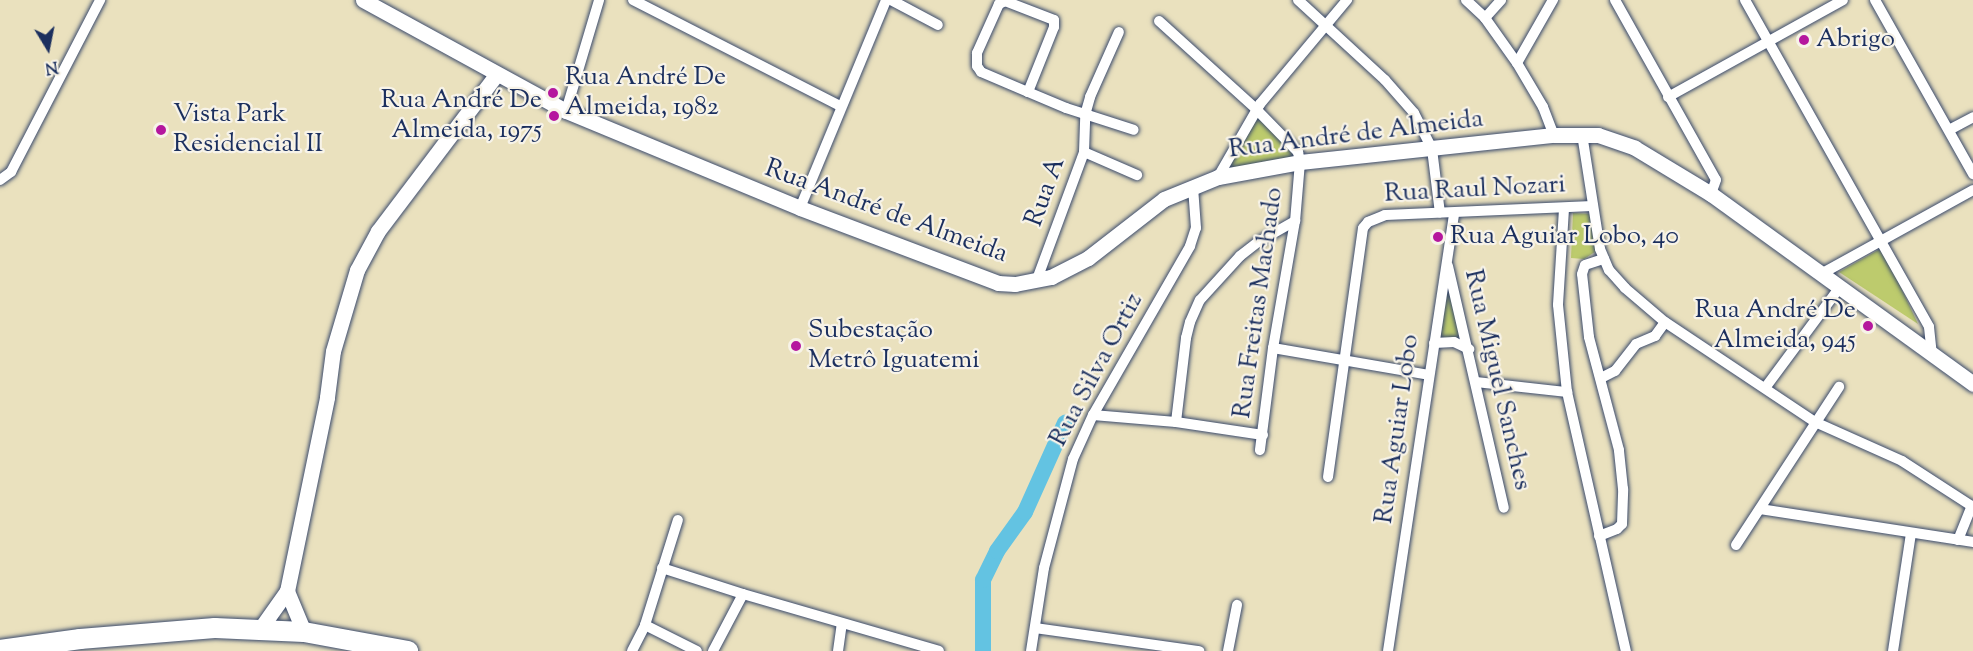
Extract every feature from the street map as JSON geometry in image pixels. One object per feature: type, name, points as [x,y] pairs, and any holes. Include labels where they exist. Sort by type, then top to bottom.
[{"type":"highway","points":[[0,650],[160,631],[260,629],[304,632],[408,651]]},
{"type":"main road","name":"Rua André de Almeida","points":[[363,0],[496,75],[566,111],[800,208],[998,282],[1015,284],[1036,282],[1088,258],[1164,199],[1218,177],[1300,162],[1554,135],[1582,134],[1614,139],[1635,148],[1711,194],[1973,384]]},
{"type":"main road","points":[[260,629],[287,591],[327,396],[333,351],[357,270],[378,231],[496,75]]},
{"type":"main road","points":[[287,591],[304,632]]},
{"type":"street","points":[[0,180],[11,172],[100,0]]},
{"type":"street","points":[[566,111],[599,0]]},
{"type":"street","points":[[633,0],[840,106]]},
{"type":"street","points":[[800,208],[840,106],[886,0]]},
{"type":"street","points":[[891,0],[938,25]]},
{"type":"street","points":[[1298,0],[1328,25],[1403,100],[1424,130],[1432,149],[1440,213]]},
{"type":"street","points":[[1218,177],[1257,110],[1347,0]]},
{"type":"street","points":[[1466,0],[1485,18],[1517,63],[1543,107],[1554,135]]},
{"type":"street","points":[[1485,18],[1501,0]]},
{"type":"street","points":[[1517,63],[1553,0]]},
{"type":"street","points":[[1615,0],[1716,180],[1711,194]]},
{"type":"street","points":[[1745,0],[1929,327],[1932,354]]},
{"type":"street","points":[[1668,97],[1843,0]]},
{"type":"street","points":[[1875,0],[1973,174]]},
{"type":"street","points":[[1028,92],[1054,27],[1052,17],[1010,2],[1002,2],[977,53],[977,66],[981,72],[1028,92],[1085,115],[1134,130]]},
{"type":"street","points":[[1159,21],[1257,110],[1298,152],[1300,162]]},
{"type":"street","name":"Rua A","points":[[1036,282],[1084,152],[1085,115],[1090,97],[1119,32]]},
{"type":"street","points":[[1949,130],[1973,117]]},
{"type":"street","points":[[1582,134],[1604,259],[1609,270],[1624,288],[1665,322],[1815,422],[1902,461],[1973,506],[1958,540]]},
{"type":"street","points":[[1084,152],[1137,175]]},
{"type":"street","name":"Rua Freitas Machado","points":[[1260,450],[1273,348],[1295,221],[1300,162]]},
{"type":"street","name":"Rua Silva Ortiz","points":[[1031,651],[1044,568],[1073,459],[1093,415],[1190,246],[1196,228],[1186,189]]},
{"type":"street","points":[[1821,274],[1973,189]]},
{"type":"street","name":"Rua Raul Nozari","points":[[1344,359],[1364,228],[1375,217],[1593,206]]},
{"type":"street","points":[[1564,209],[1558,305],[1567,392],[1626,651]]},
{"type":"street","name":"Rua Aguiar Lobo","points":[[1388,651],[1455,214]]},
{"type":"street","points":[[1176,422],[1186,338],[1200,300],[1225,271],[1258,242],[1295,221]]},
{"type":"street","points":[[1599,536],[1617,529],[1622,524],[1623,489],[1619,450],[1590,337],[1582,274],[1585,265],[1604,259]]},
{"type":"street","name":"Rua Miguel Sanches","points":[[1447,262],[1504,508]]},
{"type":"street","points":[[1765,388],[1840,287]]},
{"type":"street","points":[[1601,378],[1615,371],[1636,344],[1655,336],[1665,322]]},
{"type":"street","points":[[1434,343],[1454,342],[1469,350]]},
{"type":"street","points":[[1273,348],[1429,375]]},
{"type":"street","points":[[1328,477],[1344,359]]},
{"type":"street","points":[[1476,382],[1567,392]]},
{"type":"street","points":[[1736,545],[1839,387]]},
{"type":"street","points":[[1093,415],[1176,422],[1263,435]]},
{"type":"street","points":[[1760,509],[1973,542]]},
{"type":"street","points":[[632,651],[645,625],[678,520]]},
{"type":"street","points":[[1893,651],[1911,533]]},
{"type":"street","points":[[662,568],[939,651]]},
{"type":"street","points":[[713,651],[743,594]]},
{"type":"street","points":[[1228,651],[1237,605]]},
{"type":"street","points":[[838,651],[842,623]]},
{"type":"street","points":[[645,625],[697,651]]},
{"type":"street","points":[[1035,628],[1199,651]]},
{"type":"green space","points":[[1258,117],[1295,157],[1229,170],[1237,151]]},
{"type":"green space","points":[[1573,213],[1592,214],[1598,250],[1584,259],[1571,258]]},
{"type":"green space","points":[[1880,249],[1896,277],[1918,324],[1839,272]]},
{"type":"green space","points":[[1448,280],[1464,341],[1453,337],[1439,341]]},
{"type":"waterway","points":[[983,651],[983,580],[997,551],[1025,512],[1065,423]]},
{"type":"place","name":"Abrigo","points":[[1804,40]]},
{"type":"place","name":"Rua André De Almeida, 1982","points":[[553,93]]},
{"type":"place","name":"Rua André De Almeida, 1975","points":[[554,116]]},
{"type":"place","name":"Vista Park Residencial II","points":[[161,130]]},
{"type":"place","name":"Rua Aguiar Lobo, 40","points":[[1438,237]]},
{"type":"place","name":"Rua André De Almeida, 945","points":[[1868,326]]},
{"type":"place","name":"Subestação Metrô Iguatemi","points":[[796,346]]}]
